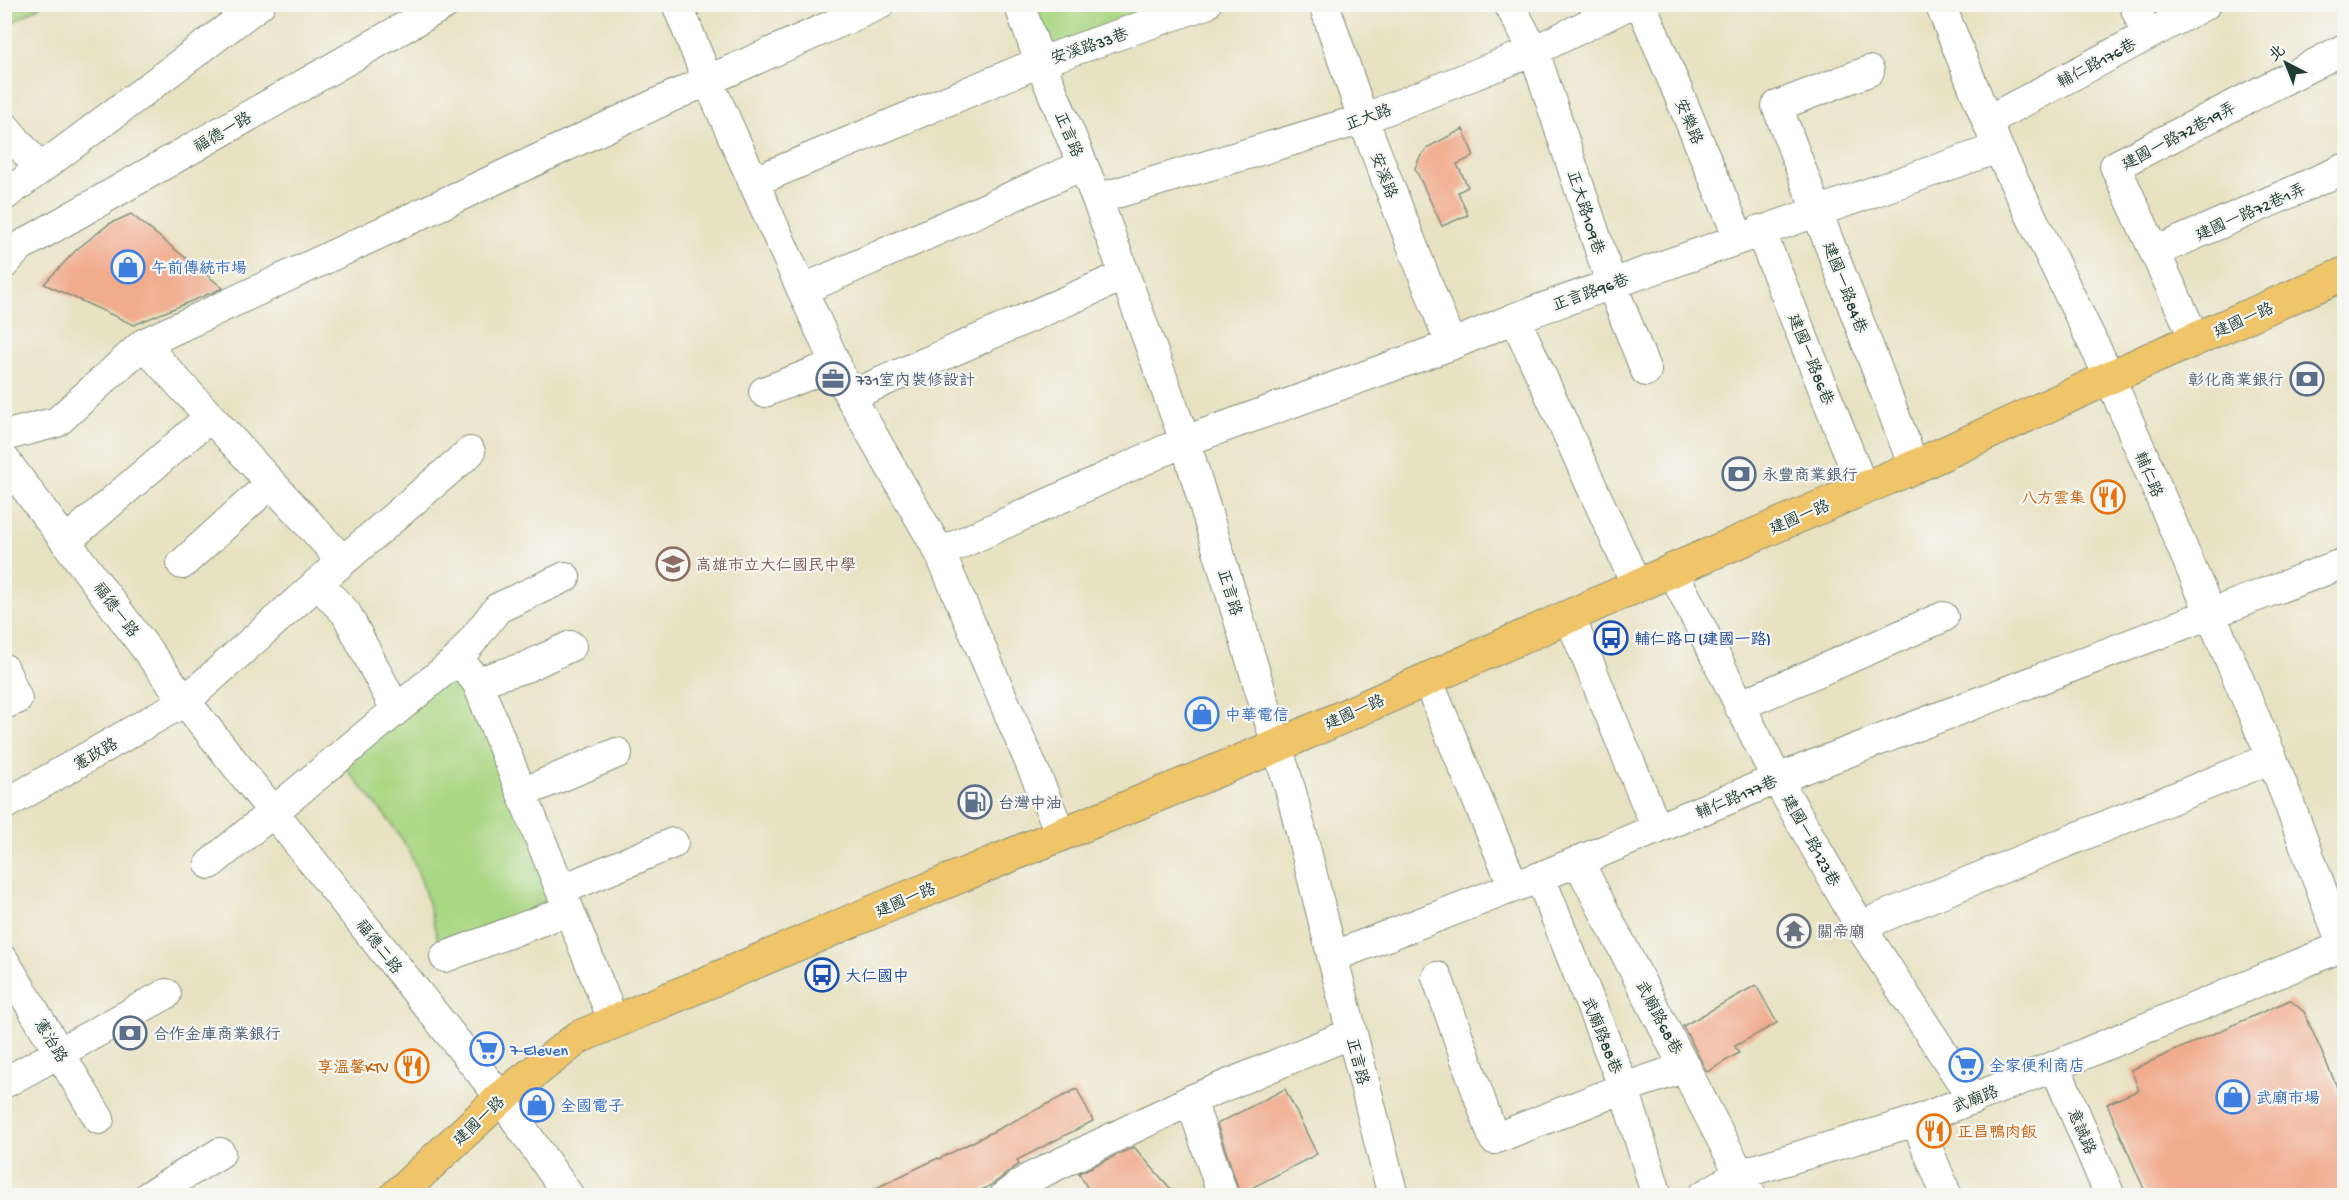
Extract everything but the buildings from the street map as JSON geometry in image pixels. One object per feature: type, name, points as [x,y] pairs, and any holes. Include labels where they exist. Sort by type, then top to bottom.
[{"type":"main road","name":"建國一路","points":[[396,1196],[501,1098],[579,1037],[1061,834],[1277,746],[1569,615],[1914,467],[2344,274]]},
{"type":"street","points":[[4,196],[260,4]]},
{"type":"street","name":"福德一路","points":[[4,264],[19,247],[445,4]]},
{"type":"street","points":[[677,4],[708,81],[850,396],[940,554],[1061,834]]},
{"type":"street","points":[[4,436],[57,422],[142,344],[708,81],[880,4]]},
{"type":"street","name":"正言路","points":[[1019,4],[1040,62],[1097,199],[1185,441],[1291,792],[1393,1196]]},
{"type":"street","name":"安溪路33巷","points":[[753,182],[1040,62],[1206,4]]},
{"type":"street","name":"安溪路","points":[[1324,4],[1363,119],[1451,345]]},
{"type":"street","name":"正大路109巷","points":[[1509,4],[1534,51],[1611,283],[1646,371]]},
{"type":"street","name":"正大路","points":[[1097,199],[1363,119],[1534,51],[1630,4]]},
{"type":"street","name":"安樂路","points":[[1641,4],[1750,234]]},
{"type":"street","name":"輔仁路","points":[[1940,4],[1992,134],[2110,378],[2272,758],[2344,948]]},
{"type":"street","points":[[2134,4],[2148,35]]},
{"type":"street","name":"輔仁路176巷","points":[[1992,134],[2148,35],[2206,4]]},
{"type":"street","name":"建國一路72巷19弄","points":[[2195,339],[2115,166],[2344,49]]},
{"type":"street","name":"建國一路84巷","points":[[1869,71],[1777,106],[1914,467]]},
{"type":"street","points":[[4,126],[40,169]]},
{"type":"street","name":"正言路96巷","points":[[940,554],[1185,441],[1451,345],[1515,318],[1611,283],[1817,211],[1992,134]]},
{"type":"street","points":[[802,290],[1083,165]]},
{"type":"street","name":"建國一路72巷1弄","points":[[2155,252],[2344,169]]},
{"type":"street","name":"建國一路86巷","points":[[1750,234],[1863,488]]},
{"type":"street","points":[[850,396],[1125,275]]},
{"type":"street","points":[[1515,318],[1637,586]]},
{"type":"street","points":[[142,344],[331,548],[328,574],[396,710]]},
{"type":"street","points":[[764,392],[836,364]]},
{"type":"street","points":[[66,541],[210,417]]},
{"type":"street","name":"憲政路","points":[[4,805],[185,701],[470,452]]},
{"type":"street","name":"福德一路","points":[[4,459],[185,701]]},
{"type":"street","points":[[182,564],[271,483]]},
{"type":"street","name":"輔仁路177巷","points":[[1332,957],[1527,882],[1777,778],[2210,616],[2344,563]]},
{"type":"street","name":"建國一路123巷","points":[[1672,570],[1777,778],[1860,926],[1973,1099]]},
{"type":"street","points":[[566,577],[498,608],[468,671],[522,793],[614,1022]]},
{"type":"street","points":[[1569,615],[1656,830]]},
{"type":"street","points":[[1739,706],[1943,617]]},
{"type":"street","points":[[210,864],[396,710],[468,671],[526,667],[572,646]]},
{"type":"street","points":[[4,669],[17,699],[4,704]]},
{"type":"street","name":"武廟路88巷","points":[[1427,678],[1624,1088],[1657,1196]]},
{"type":"street","name":"福德二路","points":[[185,701],[501,1098],[569,1196]]},
{"type":"street","points":[[522,793],[618,753]]},
{"type":"street","points":[[1860,926],[2272,758]]},
{"type":"street","points":[[445,957],[565,900],[673,843]]},
{"type":"street","name":"武廟路68巷","points":[[1578,861],[1746,1185]]},
{"type":"street","name":"武廟路","points":[[1703,1196],[1746,1185],[1973,1099],[2344,948]]},
{"type":"street","name":"憲治路","points":[[4,962],[99,1119]]},
{"type":"street","points":[[1437,977],[1494,1139],[1624,1088],[1686,1067]]},
{"type":"street","points":[[4,1083],[166,994]]},
{"type":"street","points":[[1023,1190],[1191,1100],[1352,1033]]},
{"type":"street","name":"意誠路","points":[[2055,1066],[2110,1196]]},
{"type":"street","points":[[1191,1100],[1223,1196]]},
{"type":"street","points":[[1916,1121],[1947,1196]]},
{"type":"street","points":[[148,1196],[220,1154]]},
{"type":"green space","points":[[5,4],[42,4],[42,5],[5,27]]},
{"type":"green space","points":[[1030,4],[1174,5],[1045,50]]},
{"type":"green space","points":[[465,677],[558,898],[440,948],[422,883],[406,846],[384,814],[343,765],[447,678]]},
{"type":"place","name":"午前傳統市場","points":[[128,267]]},
{"type":"place","name":"731室內裝修設計","points":[[833,379]]},
{"type":"place","name":"彰化商業銀行","points":[[2307,379]]},
{"type":"place","name":"永豐商業銀行","points":[[1739,474]]},
{"type":"place","name":"八方雲集","points":[[2108,497]]},
{"type":"place","name":"高雄市立大仁國民中學","points":[[673,564]]},
{"type":"place","name":"輔仁路口(建國一路)","points":[[1611,638]]},
{"type":"place","name":"中華電信","points":[[1202,714]]},
{"type":"place","name":"台灣中油","points":[[975,802]]},
{"type":"place","name":"關帝廟","points":[[1794,931]]},
{"type":"place","name":"大仁國中","points":[[822,975]]},
{"type":"place","name":"合作金庫商業銀行","points":[[130,1033]]},
{"type":"place","name":"7-Eleven","points":[[487,1049]]},
{"type":"place","name":"全家便利商店","points":[[1966,1065]]},
{"type":"place","name":"享溫馨KTV","points":[[412,1066]]},
{"type":"place","name":"武廟市場","points":[[2233,1097]]},
{"type":"place","name":"全國電子","points":[[537,1105]]},
{"type":"place","name":"正昌鴨肉飯","points":[[1934,1131]]}]
